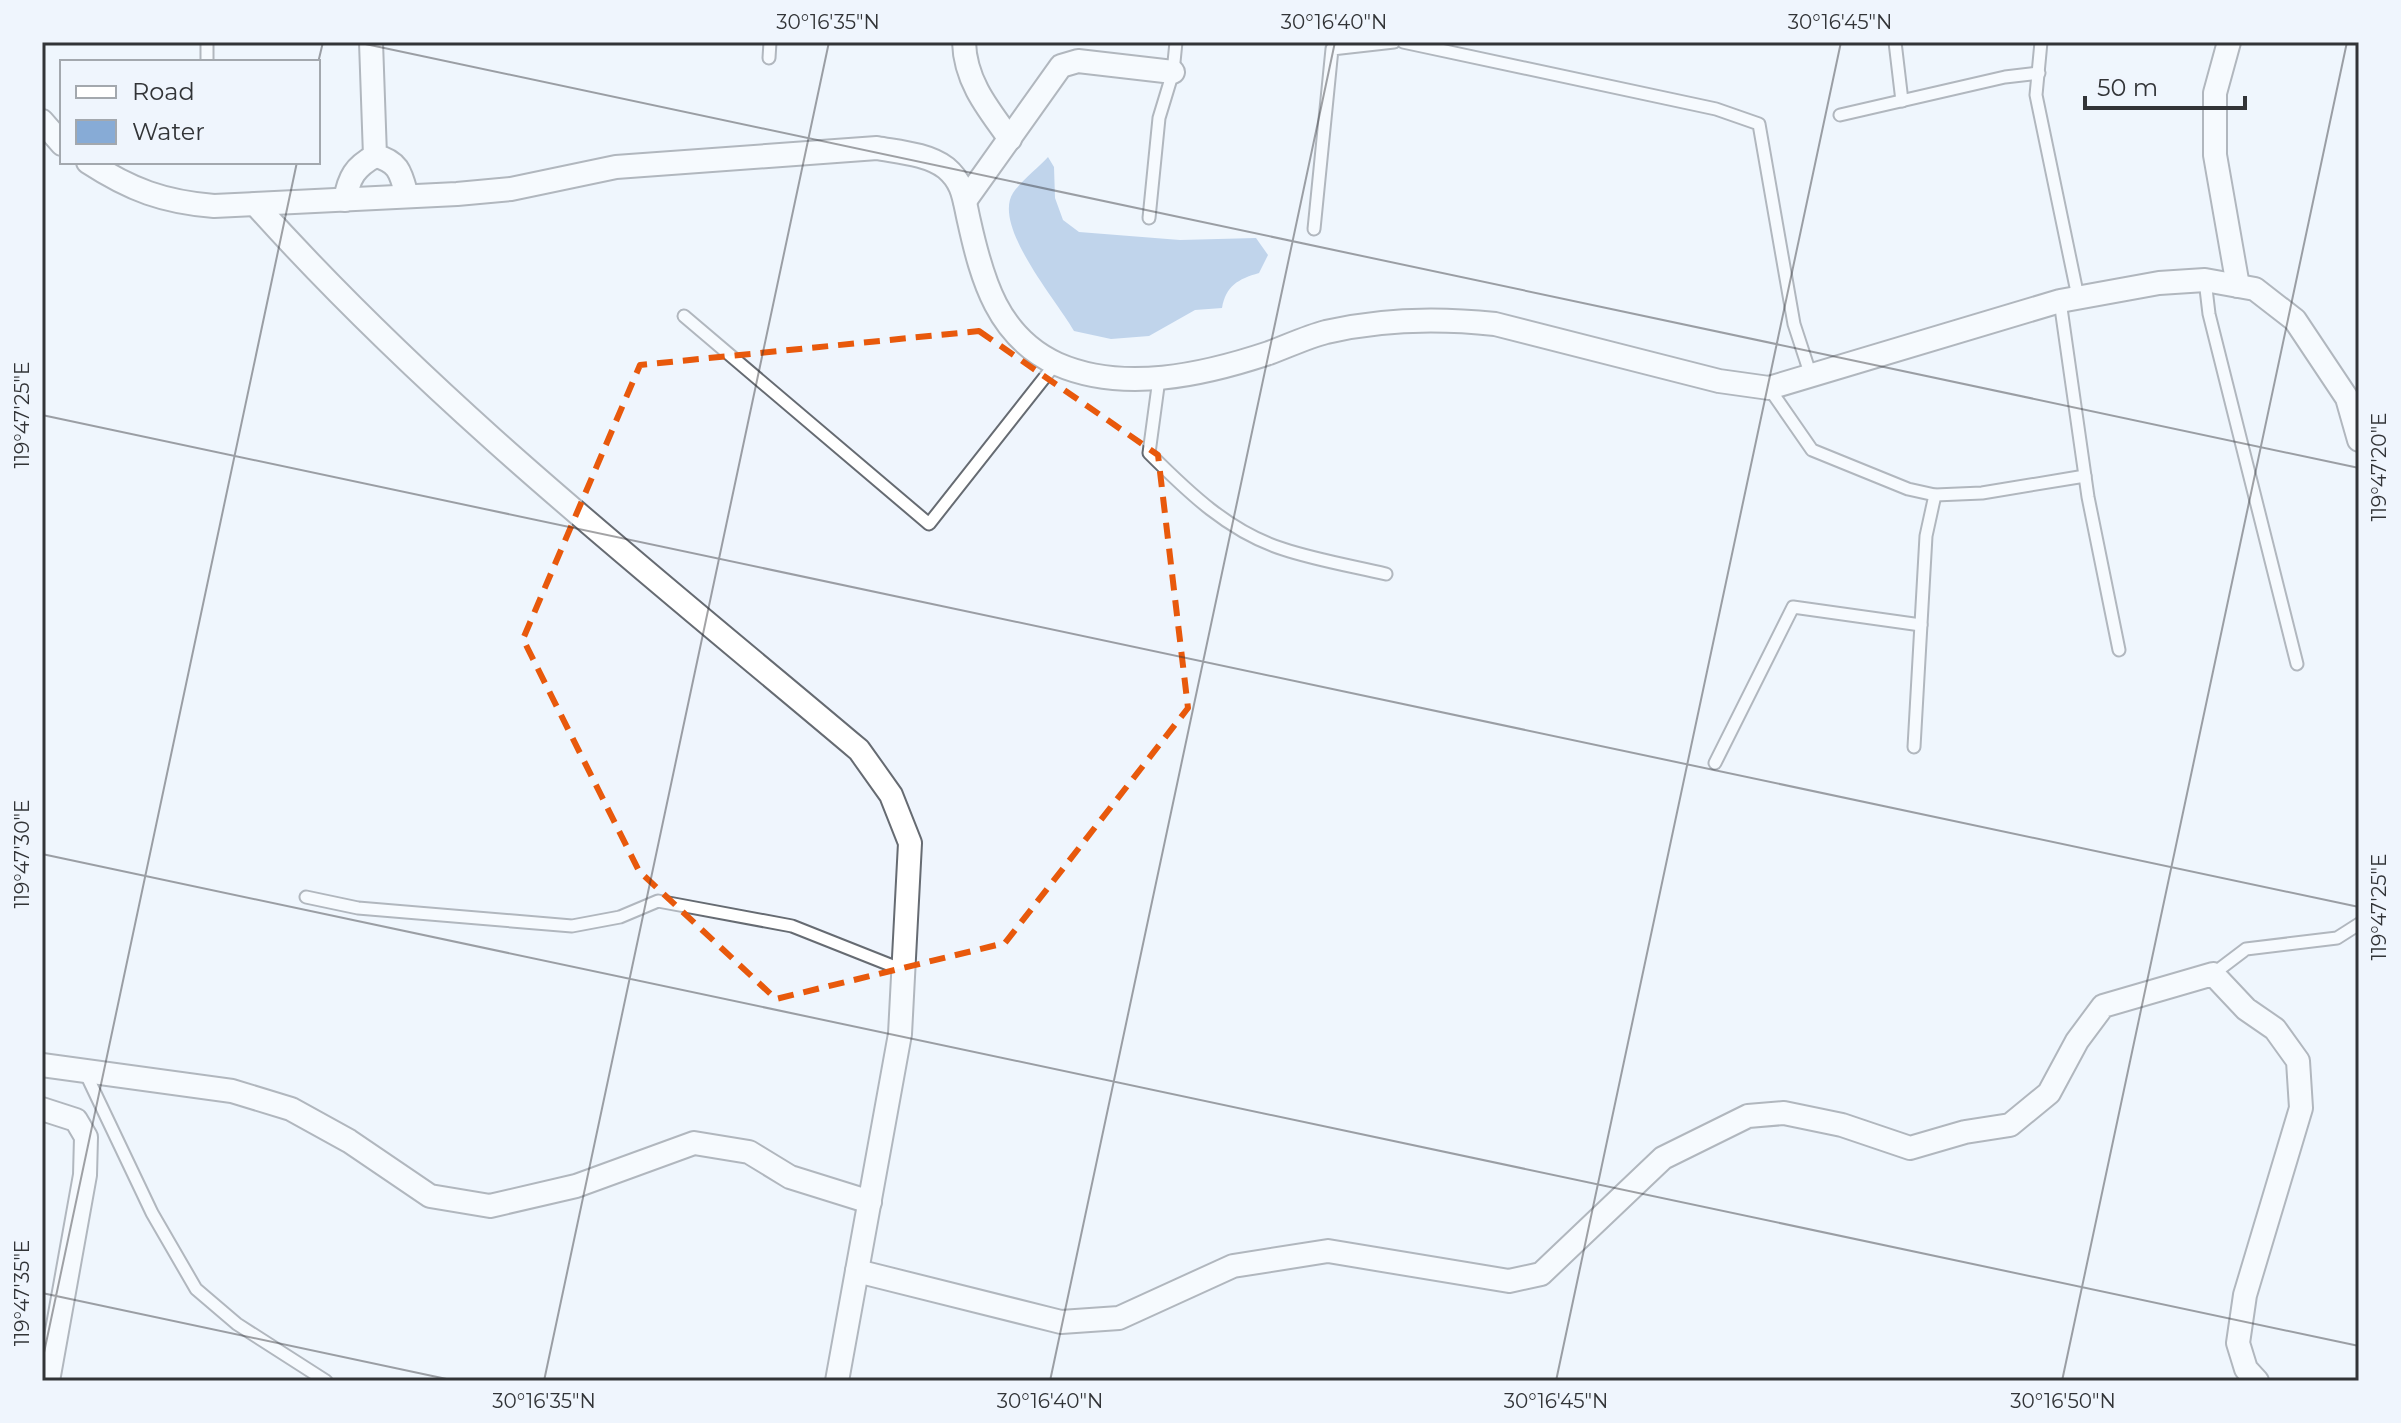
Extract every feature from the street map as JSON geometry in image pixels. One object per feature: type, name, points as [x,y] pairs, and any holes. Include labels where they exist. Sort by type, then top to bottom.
[{"type":"street","points":[[371,42],[375,156]]},
{"type":"street","points":[[964,42],[964,58],[978,96],[1010,139]]},
{"type":"street","points":[[2229,42],[2215,93],[2215,155],[2238,286]]},
{"type":"street","points":[[965,201],[1061,66],[1078,61],[1173,72]]},
{"type":"street","points":[[42,121],[60,142]]},
{"type":"street","points":[[91,164],[119,182],[171,203],[214,206],[511,189],[616,167],[877,148],[919,156],[944,167],[962,185],[984,282],[1003,321],[1019,340],[1056,363],[1099,378],[1159,379],[1265,354],[1326,332],[1410,321],[1461,321],[1495,324],[1719,381],[1769,388],[2069,299],[2159,283],[2205,280],[2255,289],[2295,320],[2347,398],[2359,440]]},
{"type":"street","points":[[345,200],[348,181],[358,166],[375,156],[391,159],[399,169],[407,196]]},
{"type":"street","points":[[255,204],[313,269],[474,425],[859,750],[891,795],[910,843],[900,1034],[837,1381]]},
{"type":"street","points":[[857,1271],[1061,1322],[1119,1318],[1233,1266],[1328,1251],[1509,1281],[1520,1279],[1541,1274],[1663,1158],[1748,1116],[1784,1113],[1842,1125],[1910,1148],[1965,1132],[2010,1125],[2049,1093],[2077,1041],[2103,1006],[2213,974],[2246,1009],[2275,1029],[2298,1061],[2301,1108],[2245,1295],[2238,1343],[2246,1369],[2257,1381]]},
{"type":"street","points":[[42,1065],[232,1091],[291,1109],[349,1141],[430,1196],[490,1206],[576,1186],[694,1143],[749,1152],[790,1177],[870,1202]]},
{"type":"street","points":[[42,1109],[76,1120],[86,1137],[85,1175],[46,1375]]},
{"type":"lane","points":[[769,58],[770,42]]},
{"type":"lane","points":[[1149,218],[1159,118],[1173,72],[1176,42]]},
{"type":"lane","points":[[1314,229],[1332,49],[1394,42]]},
{"type":"lane","points":[[1403,42],[1716,109],[1759,124],[1794,324],[1811,376]]},
{"type":"lane","points":[[1895,42],[1902,101]]},
{"type":"lane","points":[[2041,42],[2036,95],[2069,299],[2085,476],[2119,650]]},
{"type":"lane","points":[[1840,115],[2005,77],[2039,73]]},
{"type":"lane","points":[[2205,280],[2209,314],[2297,664]]},
{"type":"lane","points":[[684,316],[929,524],[1056,363]]},
{"type":"lane","points":[[1159,379],[1149,453],[1195,499],[1242,531],[1282,549],[1386,574]]},
{"type":"lane","points":[[1769,388],[1812,450],[1908,489],[1935,495],[1982,493],[2085,476]]},
{"type":"lane","points":[[1914,747],[1926,536],[1935,495]]},
{"type":"lane","points":[[1715,763],[1793,607],[1921,625]]},
{"type":"lane","points":[[306,897],[358,908],[572,926],[620,917],[658,901],[792,926],[903,970]]},
{"type":"lane","points":[[2213,974],[2246,949],[2337,938],[2359,924]]},
{"type":"lane","points":[[84,1071],[152,1213],[196,1289],[237,1324],[326,1381]]},
{"type":"highlighted area","points":[[979,331],[1158,455],[1188,708],[1005,943],[776,999],[639,871],[523,639],[640,365]]},
{"type":"water","points":[[1048,157],[1054,167],[1055,198],[1063,220],[1079,232],[1180,240],[1256,238],[1268,255],[1259,273],[1239,281],[1230,289],[1222,308],[1195,310],[1149,336],[1111,339],[1074,331],[1029,263],[1011,224],[1009,207],[1013,193]]}]
